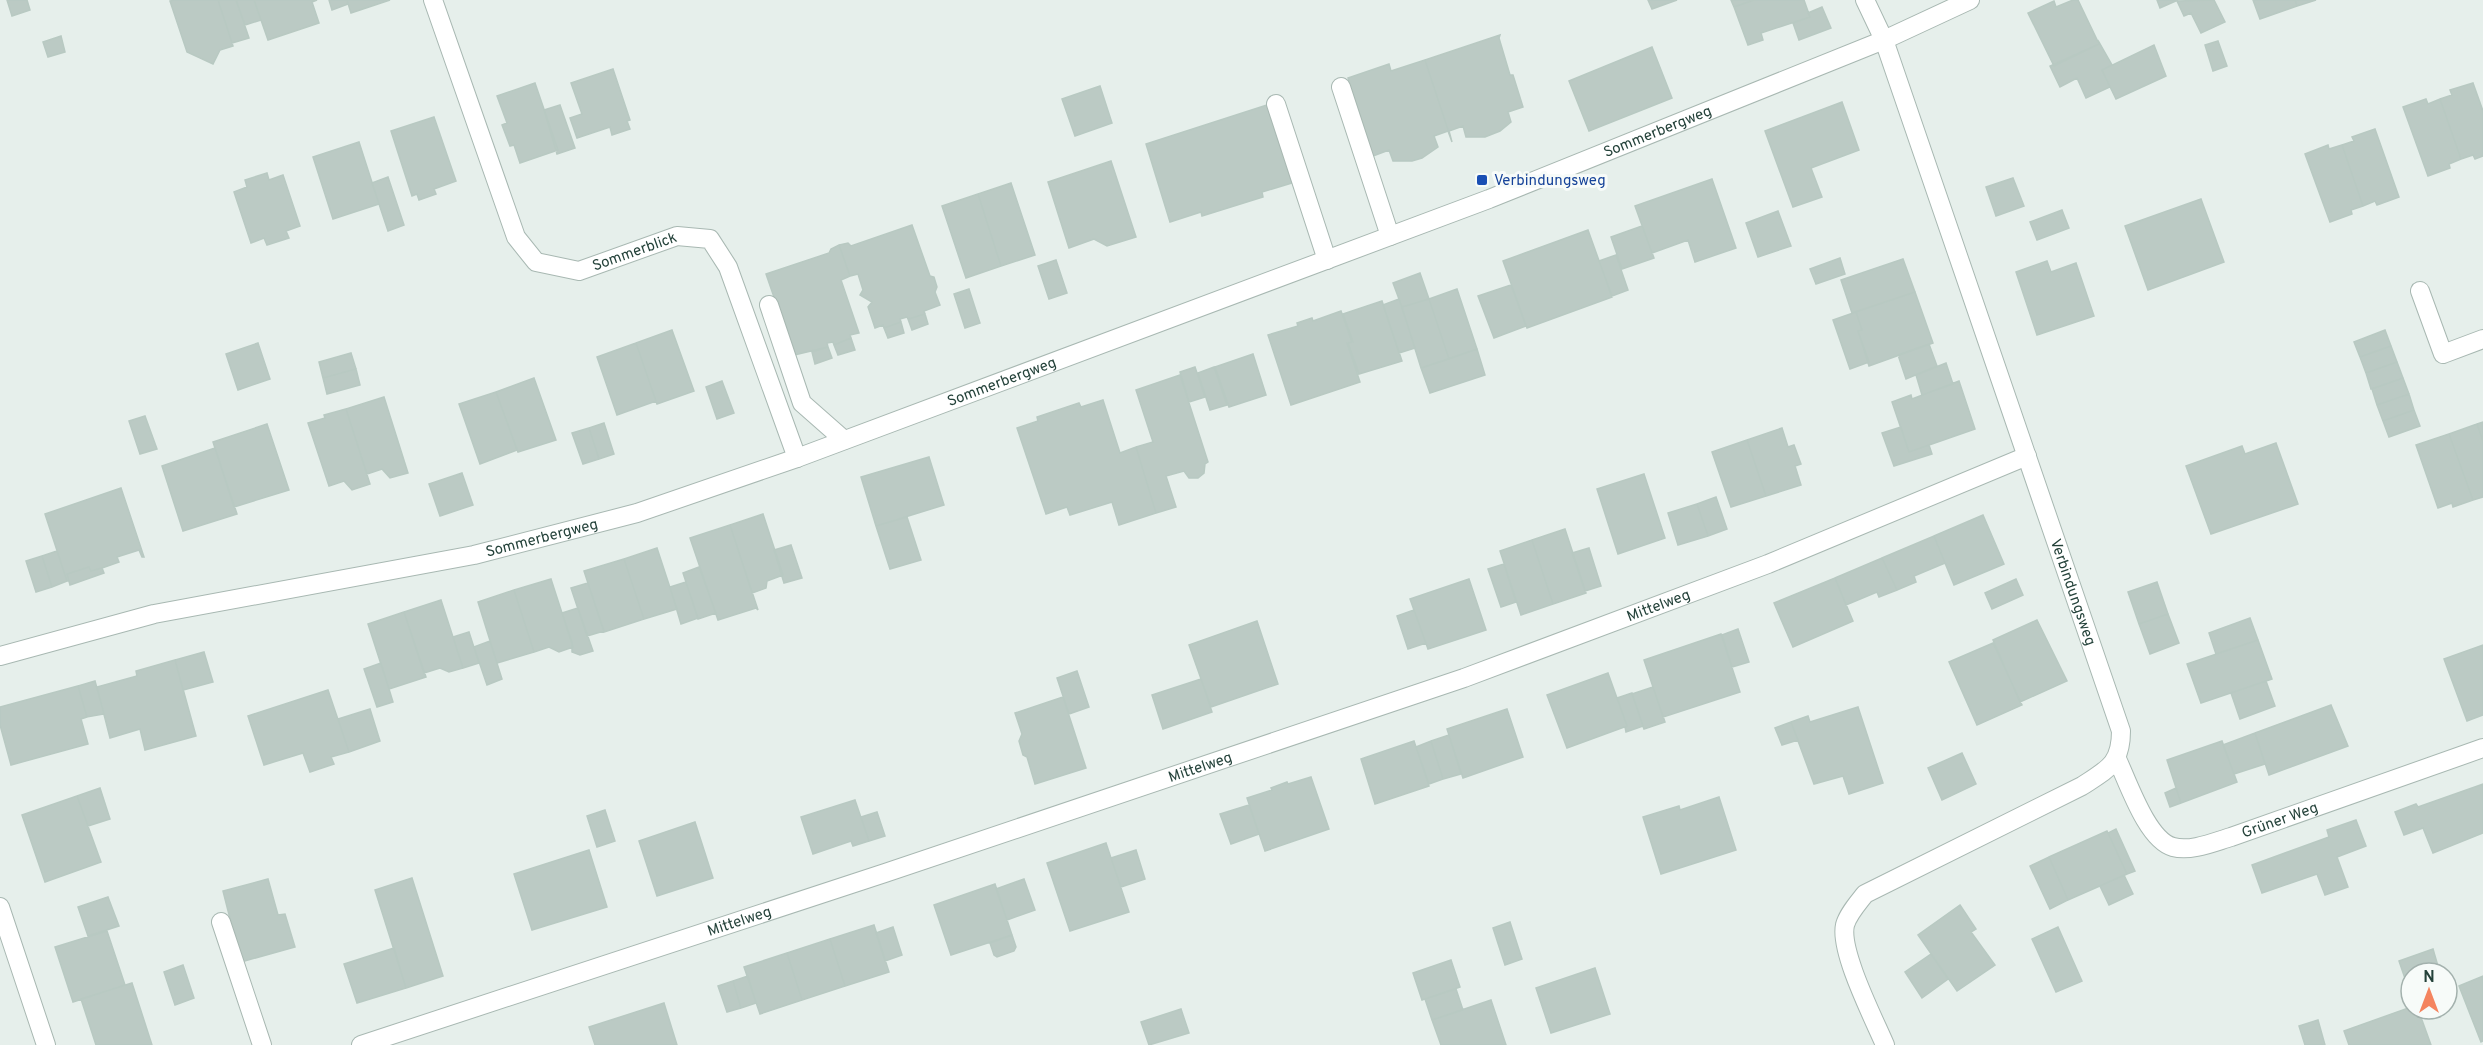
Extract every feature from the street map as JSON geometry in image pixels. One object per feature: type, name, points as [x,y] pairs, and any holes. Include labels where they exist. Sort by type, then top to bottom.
[{"type":"street","name":"Sommerblick","points":[[433,0],[516,237],[536,262],[579,271],[677,236],[710,239],[728,267],[796,458]]},
{"type":"street","name":"Verbindungsweg","points":[[1865,0],[1884,40],[2121,731],[2121,748],[2117,759]]},
{"type":"street","name":"Sommerbergweg","points":[[0,656],[154,614],[474,555],[637,513],[796,458],[1489,199],[1884,40],[1970,0]]},
{"type":"street","points":[[1341,87],[1390,236]]},
{"type":"street","points":[[1276,104],[1327,260]]},
{"type":"street","points":[[2420,291],[2443,354],[2483,339]]},
{"type":"street","points":[[769,305],[802,403],[844,440]]},
{"type":"street","name":"Mittelweg","points":[[361,1045],[885,873],[1464,678],[1768,564],[2027,456]]},
{"type":"street","name":"Grüner Weg","points":[[2117,759],[2148,826],[2158,839],[2173,847],[2200,846],[2231,837],[2483,748]]},
{"type":"street","points":[[1885,1045],[1845,949],[1845,926],[1855,905],[1865,894],[2082,786],[2105,771],[2117,759]]},
{"type":"street","points":[[0,907],[46,1045]]},
{"type":"street","points":[[221,922],[262,1045]]},
{"type":"building","points":[[7,0],[27,0],[30,10],[12,16]]},
{"type":"building","points":[[218,0],[233,46],[220,50],[213,64],[187,52],[170,1]]},
{"type":"building","points":[[218,0],[236,0],[249,38],[232,43]]},
{"type":"building","points":[[236,0],[254,0],[261,20],[245,25]]},
{"type":"building","points":[[254,0],[317,0],[312,2],[319,23],[268,40]]},
{"type":"building","points":[[329,0],[347,0],[348,4],[332,10]]},
{"type":"building","points":[[347,0],[390,0],[351,13]]},
{"type":"building","points":[[1648,0],[1677,0],[1652,9]]},
{"type":"building","points":[[1731,0],[1754,0],[1734,7]]},
{"type":"building","points":[[1754,0],[1804,0],[1810,17],[1761,33],[1763,40],[1748,45],[1734,7]]},
{"type":"building","points":[[2078,0],[2099,44],[2054,66],[2028,13],[2054,1],[2056,7]]},
{"type":"building","points":[[2157,0],[2178,0],[2160,8]]},
{"type":"building","points":[[2214,0],[2225,22],[2201,33],[2191,13],[2184,16],[2177,1]]},
{"type":"building","points":[[2253,0],[2295,0],[2297,6],[2260,19]]},
{"type":"building","points":[[2295,0],[2316,0],[2297,6]]},
{"type":"building","points":[[1822,7],[1831,28],[1799,40],[1793,23],[1810,17],[1808,13]]},
{"type":"building","points":[[1500,35],[1510,75],[1513,75],[1523,107],[1508,112],[1511,122],[1500,131],[1485,137],[1466,137],[1463,126],[1449,131],[1452,142],[1425,60]]},
{"type":"building","points":[[61,36],[65,52],[48,57],[43,42]]},
{"type":"building","points":[[2218,41],[2227,66],[2213,71],[2205,45]]},
{"type":"building","points":[[2099,42],[2112,65],[2102,70],[2110,87],[2086,98],[2077,78],[2060,87],[2050,66]]},
{"type":"building","points":[[2154,45],[2166,76],[2116,99],[2102,70]]},
{"type":"building","points":[[1652,47],[1672,98],[1589,131],[1569,81]]},
{"type":"building","points":[[1425,60],[1452,142],[1448,131],[1434,136],[1438,147],[1422,158],[1412,161],[1393,161],[1389,150],[1373,156],[1348,78],[1389,64],[1391,71]]},
{"type":"building","points":[[613,69],[630,120],[627,121],[630,129],[612,135],[610,127],[577,138],[570,118],[582,114],[571,83]]},
{"type":"building","points":[[535,83],[558,150],[520,163],[514,145],[510,146],[502,125],[507,123],[497,96]]},
{"type":"building","points":[[2473,83],[2483,111],[2483,156],[2475,159],[2473,155],[2461,159],[2440,99],[2452,95],[2450,90]]},
{"type":"building","points":[[1100,86],[1112,123],[1075,136],[1062,99]]},
{"type":"building","points":[[2426,99],[2428,104],[2440,99],[2461,159],[2449,164],[2450,168],[2428,176],[2403,107]]},
{"type":"building","points":[[1842,102],[1859,150],[1811,168],[1822,197],[1793,207],[1765,131]]},
{"type":"building","points":[[560,105],[575,148],[557,154],[544,110]]},
{"type":"building","points":[[1267,105],[1292,183],[1262,192],[1263,197],[1202,216],[1201,212],[1170,222],[1146,144]]},
{"type":"building","points":[[434,117],[456,181],[434,189],[436,194],[419,200],[417,194],[412,196],[391,131]]},
{"type":"building","points":[[2375,129],[2399,197],[2377,205],[2375,201],[2363,206],[2342,145],[2354,141],[2352,137]]},
{"type":"building","points":[[359,142],[379,204],[333,219],[313,157]]},
{"type":"building","points":[[2328,145],[2329,149],[2342,145],[2363,206],[2351,210],[2352,214],[2330,222],[2305,154]]},
{"type":"building","points":[[1111,161],[1136,237],[1107,246],[1094,239],[1069,248],[1048,182]]},
{"type":"building","points":[[267,173],[269,180],[283,175],[300,226],[286,231],[289,238],[267,245],[264,238],[251,243],[234,192],[247,187],[245,180]]},
{"type":"building","points":[[388,177],[404,225],[388,231],[372,183]]},
{"type":"building","points":[[2013,178],[2024,206],[1996,216],[1986,187]]},
{"type":"building","points":[[1712,179],[1736,248],[1695,262],[1688,240],[1652,253],[1635,206]]},
{"type":"building","points":[[1011,183],[1035,255],[1001,266],[978,194]]},
{"type":"building","points":[[978,194],[1001,266],[966,278],[942,206]]},
{"type":"building","points":[[2201,199],[2224,262],[2148,290],[2125,226]]},
{"type":"building","points":[[2062,210],[2069,228],[2037,240],[2030,222]]},
{"type":"building","points":[[1778,211],[1791,246],[1758,257],[1746,223]]},
{"type":"building","points":[[912,225],[930,276],[934,277],[937,287],[935,292],[940,305],[924,311],[925,314],[900,319],[901,322],[884,328],[883,325],[875,328],[868,307],[872,302],[860,295],[863,290],[858,274],[850,276],[839,245],[848,243],[851,246]]},
{"type":"building","points":[[1642,226],[1654,258],[1622,269],[1611,237]]},
{"type":"building","points":[[1588,230],[1612,297],[1527,328],[1503,261]]},
{"type":"building","points":[[839,245],[850,276],[841,280],[859,333],[850,335],[851,338],[834,345],[833,342],[827,343],[828,347],[794,355],[766,274],[829,253],[831,249]]},
{"type":"building","points":[[1616,255],[1628,290],[1612,296],[1599,261]]},
{"type":"building","points":[[1840,258],[1845,274],[1816,284],[1810,269]]},
{"type":"building","points":[[1903,259],[1915,292],[1852,313],[1841,280]]},
{"type":"building","points":[[1056,260],[1067,293],[1049,299],[1038,266]]},
{"type":"building","points":[[2047,261],[2051,272],[2076,263],[2094,316],[2037,335],[2016,272]]},
{"type":"building","points":[[1420,273],[1429,299],[1402,307],[1393,283]]},
{"type":"building","points":[[1511,285],[1526,326],[1494,338],[1478,296]]},
{"type":"building","points":[[969,289],[980,323],[965,328],[954,294]]},
{"type":"building","points":[[1457,289],[1477,349],[1449,359],[1429,299]]},
{"type":"building","points":[[1915,292],[1933,343],[1869,366],[1858,331],[1862,330],[1856,312]]},
{"type":"building","points":[[1399,299],[1415,348],[1399,353],[1383,305]]},
{"type":"building","points":[[1429,299],[1449,359],[1421,368],[1402,307]]},
{"type":"building","points":[[1382,301],[1402,361],[1359,374],[1348,343],[1353,342],[1343,314]]},
{"type":"building","points":[[1341,311],[1352,342],[1347,343],[1360,382],[1291,405],[1268,335],[1298,326],[1297,323],[1312,318],[1313,321]]},
{"type":"building","points":[[1856,312],[1862,330],[1858,331],[1869,362],[1850,369],[1833,320]]},
{"type":"building","points":[[925,314],[928,324],[912,330],[908,319]]},
{"type":"building","points":[[901,322],[904,333],[888,338],[884,328]]},
{"type":"building","points":[[672,330],[694,391],[657,404],[636,343]]},
{"type":"building","points":[[2385,330],[2391,346],[2360,357],[2354,342]]},
{"type":"building","points":[[851,338],[855,350],[838,355],[834,345]]},
{"type":"building","points":[[258,343],[270,379],[238,390],[226,354]]},
{"type":"building","points":[[636,343],[656,401],[617,415],[597,357]]},
{"type":"building","points":[[1929,344],[1937,366],[1906,379],[1898,355]]},
{"type":"building","points":[[2391,346],[2397,362],[2366,373],[2360,357]]},
{"type":"building","points":[[828,347],[832,358],[815,364],[812,352]]},
{"type":"building","points":[[1477,349],[1485,375],[1430,393],[1421,368]]},
{"type":"building","points":[[351,353],[356,369],[323,378],[319,362]]},
{"type":"building","points":[[1253,354],[1266,395],[1229,407],[1215,367]]},
{"type":"building","points":[[2397,362],[2403,378],[2371,389],[2366,373]]},
{"type":"building","points":[[1946,363],[1953,384],[1922,395],[1916,375]]},
{"type":"building","points":[[1195,367],[1205,397],[1189,402],[1180,372]]},
{"type":"building","points":[[1214,367],[1227,405],[1210,410],[1198,373]]},
{"type":"building","points":[[356,369],[360,385],[327,394],[323,378]]},
{"type":"building","points":[[1180,375],[1208,462],[1205,464],[1204,473],[1198,478],[1189,478],[1184,471],[1166,476],[1176,507],[1156,513],[1136,447],[1153,442],[1136,390]]},
{"type":"building","points":[[534,378],[556,440],[518,452],[496,392]]},
{"type":"building","points":[[2403,378],[2409,394],[2377,405],[2372,389]]},
{"type":"building","points":[[722,381],[734,413],[717,419],[706,387]]},
{"type":"building","points":[[1959,381],[1975,429],[1909,452],[1892,402],[1911,395],[1912,399]]},
{"type":"building","points":[[496,392],[517,450],[480,464],[459,404]]},
{"type":"building","points":[[2409,394],[2414,410],[2383,421],[2377,405]]},
{"type":"building","points":[[384,397],[408,473],[390,478],[382,469],[367,474],[346,409]]},
{"type":"building","points":[[1103,400],[1120,453],[1136,447],[1156,513],[1119,525],[1112,502],[1070,515],[1067,507],[1046,514],[1017,428],[1038,421],[1037,417],[1079,403],[1081,407]]},
{"type":"building","points":[[346,409],[370,484],[352,490],[344,481],[329,486],[308,423],[325,418],[324,415]]},
{"type":"building","points":[[2414,410],[2420,426],[2389,437],[2383,421]]},
{"type":"building","points":[[145,416],[157,449],[140,454],[129,421]]},
{"type":"building","points":[[2483,422],[2483,441],[2477,424]]},
{"type":"building","points":[[604,423],[614,454],[599,459],[589,428]]},
{"type":"building","points":[[267,424],[289,490],[234,507],[213,442]]},
{"type":"building","points":[[2477,424],[2483,441],[2483,497],[2473,500],[2449,434]]},
{"type":"building","points":[[1901,427],[1909,452],[1929,445],[1932,454],[1894,466],[1882,433]]},
{"type":"building","points":[[589,428],[599,459],[583,464],[572,433]]},
{"type":"building","points":[[1782,428],[1788,447],[1794,445],[1801,464],[1795,466],[1801,485],[1766,496],[1747,440]]},
{"type":"building","points":[[2449,434],[2473,500],[2453,507],[2452,503],[2438,508],[2416,445]]},
{"type":"building","points":[[1747,440],[1766,496],[1731,507],[1712,452]]},
{"type":"building","points":[[2276,443],[2298,504],[2211,534],[2186,466],[2242,446],[2245,454]]},
{"type":"building","points":[[215,448],[237,514],[183,531],[162,466]]},
{"type":"building","points":[[929,457],[944,505],[876,526],[861,477]]},
{"type":"building","points":[[462,473],[473,505],[440,516],[429,484]]},
{"type":"building","points":[[1644,474],[1665,538],[1618,554],[1597,489]]},
{"type":"building","points":[[121,488],[144,557],[139,550],[117,557],[119,562],[102,568],[91,571],[89,567],[67,574],[69,581],[67,581],[45,514]]},
{"type":"building","points":[[1716,497],[1727,529],[1708,536],[1697,504]]},
{"type":"building","points":[[1697,504],[1708,536],[1678,545],[1668,513]]},
{"type":"building","points":[[763,514],[783,575],[767,581],[766,588],[752,593],[730,525]]},
{"type":"building","points":[[1983,515],[2004,564],[1954,585],[1934,536]]},
{"type":"building","points":[[907,517],[921,560],[890,569],[876,526]]},
{"type":"building","points":[[730,525],[758,610],[756,608],[718,620],[690,538]]},
{"type":"building","points":[[1565,529],[1586,593],[1553,604],[1532,540]]},
{"type":"building","points":[[1934,536],[1945,563],[1914,576],[1916,582],[1897,590],[1882,558]]},
{"type":"building","points":[[1532,540],[1553,604],[1521,615],[1500,551]]},
{"type":"building","points":[[791,545],[802,578],[784,583],[774,550]]},
{"type":"building","points":[[657,548],[677,609],[644,619],[624,559]]},
{"type":"building","points":[[1589,548],[1601,586],[1585,591],[1572,553]]},
{"type":"building","points":[[57,551],[67,581],[52,587],[42,556]]},
{"type":"building","points":[[42,556],[52,587],[36,592],[26,561]]},
{"type":"building","points":[[1882,558],[1897,590],[1879,597],[1877,592],[1846,605],[1835,578]]},
{"type":"building","points":[[624,559],[644,619],[604,632],[584,571]]},
{"type":"building","points":[[1504,564],[1516,602],[1501,607],[1488,569]]},
{"type":"building","points":[[89,567],[91,571],[102,568],[104,573],[70,585],[67,574]]},
{"type":"building","points":[[699,567],[716,613],[698,619],[683,573]]},
{"type":"building","points":[[1835,578],[1853,621],[1793,647],[1774,603]]},
{"type":"building","points":[[551,579],[573,647],[559,652],[549,647],[534,652],[514,590]]},
{"type":"building","points":[[1469,579],[1486,630],[1428,649],[1410,599]]},
{"type":"building","points":[[2016,579],[2023,595],[1992,609],[1985,593]]},
{"type":"building","points":[[686,582],[698,618],[681,624],[670,587]]},
{"type":"building","points":[[2157,582],[2168,614],[2139,624],[2128,592]]},
{"type":"building","points":[[588,583],[604,631],[587,636],[571,588]]},
{"type":"building","points":[[514,590],[534,652],[497,663],[478,602]]},
{"type":"building","points":[[441,600],[463,668],[449,672],[440,668],[424,673],[404,612]]},
{"type":"building","points":[[578,608],[593,651],[580,655],[572,652],[572,642],[562,613]]},
{"type":"building","points":[[1414,610],[1426,643],[1408,649],[1397,616]]},
{"type":"building","points":[[404,612],[426,677],[389,689],[368,624]]},
{"type":"building","points":[[2168,614],[2179,643],[2150,654],[2139,624]]},
{"type":"building","points":[[2250,618],[2258,640],[2216,654],[2209,633]]},
{"type":"building","points":[[2037,620],[2067,681],[2020,702],[1993,640]]},
{"type":"building","points":[[1257,621],[1278,684],[1211,707],[1189,645]]},
{"type":"building","points":[[1738,629],[1749,662],[1732,667],[1722,635]]},
{"type":"building","points":[[469,632],[479,663],[463,668],[453,637]]},
{"type":"building","points":[[1721,634],[1740,692],[1663,717],[1644,660]]},
{"type":"building","points":[[2258,640],[2272,679],[2201,703],[2187,664]]},
{"type":"building","points":[[490,641],[502,679],[487,685],[474,647]]},
{"type":"building","points":[[1993,643],[2022,705],[1977,725],[1949,662]]},
{"type":"building","points":[[2483,645],[2483,715],[2467,721],[2444,659]]},
{"type":"building","points":[[204,652],[213,682],[183,690],[175,660]]},
{"type":"building","points":[[175,660],[196,736],[145,750],[140,729],[110,738],[97,687],[137,676],[136,671]]},
{"type":"building","points":[[381,663],[393,702],[377,707],[364,669]]},
{"type":"building","points":[[1077,671],[1089,707],[1069,714],[1057,678]]},
{"type":"building","points":[[1608,673],[1627,726],[1567,748],[1547,695]]},
{"type":"building","points":[[1201,679],[1212,712],[1163,729],[1152,695]]},
{"type":"building","points":[[95,681],[104,714],[87,717],[78,686]]},
{"type":"building","points":[[2266,681],[2275,706],[2240,719],[2231,693]]},
{"type":"building","points":[[78,686],[87,717],[81,719],[88,744],[11,765],[0,725],[0,707]]},
{"type":"building","points":[[1653,687],[1665,722],[1644,729],[1632,694]]},
{"type":"building","points":[[328,690],[349,752],[331,757],[334,764],[310,772],[303,753],[264,765],[248,716]]},
{"type":"building","points":[[1632,693],[1643,726],[1626,732],[1625,727],[1627,726],[1617,698]]},
{"type":"building","points":[[1063,697],[1086,768],[1035,784],[1027,757],[1023,755],[1019,741],[1022,734],[1015,713]]},
{"type":"building","points":[[2331,705],[2348,746],[2269,775],[2255,733]]},
{"type":"building","points":[[1858,707],[1883,783],[1849,794],[1843,776],[1814,784],[1791,722],[1808,716],[1810,722]]},
{"type":"building","points":[[370,709],[380,741],[349,752],[338,719]]},
{"type":"building","points":[[1507,709],[1523,757],[1463,778],[1447,729]]},
{"type":"building","points":[[1791,722],[1798,740],[1782,745],[1775,728]]},
{"type":"building","points":[[2255,733],[2265,764],[2234,774],[2223,745]]},
{"type":"building","points":[[1449,735],[1461,774],[1443,779],[1431,741]]},
{"type":"building","points":[[1414,741],[1429,786],[1375,804],[1361,759]]},
{"type":"building","points":[[1431,741],[1443,779],[1429,784],[1416,747]]},
{"type":"building","points":[[2222,741],[2237,782],[2181,803],[2167,760]]},
{"type":"building","points":[[1962,753],[1976,784],[1942,800],[1928,768]]},
{"type":"building","points":[[1311,777],[1329,829],[1265,851],[1247,798],[1272,790],[1271,788],[1287,782],[1288,784]]},
{"type":"building","points":[[2483,784],[2483,833],[2433,853],[2423,828],[2404,835],[2395,812],[2416,804],[2418,807]]},
{"type":"building","points":[[100,788],[110,819],[88,826],[77,796]]},
{"type":"building","points":[[2176,788],[2181,803],[2170,807],[2165,793]]},
{"type":"building","points":[[77,796],[101,862],[45,882],[22,815]]},
{"type":"building","points":[[1719,797],[1736,850],[1661,874],[1643,817],[1679,806],[1680,810]]},
{"type":"building","points":[[855,800],[869,841],[853,846],[851,841],[813,854],[801,817]]},
{"type":"building","points":[[1249,805],[1259,834],[1231,844],[1220,814]]},
{"type":"building","points":[[605,810],[615,841],[597,847],[587,816]]},
{"type":"building","points":[[877,812],[885,836],[869,841],[861,817]]},
{"type":"building","points":[[2356,820],[2366,846],[2337,857],[2348,887],[2325,895],[2317,874],[2262,893],[2252,865],[2329,837],[2327,830]]},
{"type":"building","points":[[695,822],[713,878],[657,896],[639,841]]},
{"type":"building","points":[[2116,829],[2135,871],[2127,874],[2108,833]]},
{"type":"building","points":[[2107,831],[2127,874],[2068,900],[2049,857]]},
{"type":"building","points":[[1106,843],[1129,912],[1070,931],[1047,863]]},
{"type":"building","points":[[589,850],[607,907],[532,930],[514,874]]},
{"type":"building","points":[[1136,850],[1145,879],[1121,887],[1111,858]]},
{"type":"building","points":[[2049,857],[2068,900],[2050,909],[2030,866]]},
{"type":"building","points":[[2124,875],[2133,894],[2109,905],[2100,886]]},
{"type":"building","points":[[412,878],[443,976],[406,988],[375,890]]},
{"type":"building","points":[[268,879],[278,915],[285,914],[295,947],[241,962],[223,891]]},
{"type":"building","points":[[1024,879],[1035,910],[1007,920],[996,889]]},
{"type":"building","points":[[995,884],[1012,935],[951,955],[934,905]]},
{"type":"building","points":[[108,897],[119,926],[88,936],[78,907]]},
{"type":"building","points":[[1960,905],[1976,929],[1971,932],[1995,965],[1957,991],[1918,935]]},
{"type":"building","points":[[1510,922],[1522,959],[1505,965],[1493,928]]},
{"type":"building","points":[[874,925],[889,972],[845,986],[830,939]]},
{"type":"building","points":[[893,927],[902,955],[885,961],[876,933]]},
{"type":"building","points":[[2058,927],[2082,981],[2056,992],[2032,939]]},
{"type":"building","points":[[107,931],[125,985],[73,1002],[55,947]]},
{"type":"building","points":[[1012,935],[1016,947],[1014,951],[997,957],[994,955],[990,943]]},
{"type":"building","points":[[830,939],[845,986],[802,1000],[787,953]]},
{"type":"building","points":[[394,948],[406,988],[357,1003],[344,964]]},
{"type":"building","points":[[2433,949],[2436,961],[2399,961]]},
{"type":"building","points":[[787,953],[802,1000],[760,1014],[744,967]]},
{"type":"building","points":[[1931,954],[1948,979],[1922,998],[1905,972]]},
{"type":"building","points":[[1451,960],[1460,987],[1422,1000],[1413,973]]},
{"type":"building","points":[[183,965],[194,998],[175,1005],[164,972]]},
{"type":"building","points":[[1595,968],[1610,1014],[1551,1033],[1536,988]]},
{"type":"building","points":[[748,976],[756,1003],[741,1008],[733,981]]},
{"type":"building","points":[[2483,976],[2483,1041],[2481,1042],[2459,986]]},
{"type":"building","points":[[733,981],[741,1008],[727,1012],[718,986]]},
{"type":"building","points":[[132,983],[152,1045],[96,1045],[81,999]]},
{"type":"building","points":[[1456,989],[1463,1010],[1432,1020],[1425,999]]},
{"type":"building","points":[[1491,1000],[1506,1045],[1441,1045],[1432,1020]]},
{"type":"building","points":[[664,1003],[677,1045],[595,1045],[589,1027]]},
{"type":"building","points":[[1181,1009],[1189,1033],[1149,1045],[1141,1022]]},
{"type":"building","points":[[2399,1011],[2399,1021],[2422,1021],[2431,1045],[2349,1045],[2344,1031]]},
{"type":"building","points":[[2318,1020],[2325,1045],[2305,1045],[2299,1026]]},
{"type":"place","name":"Verbindungsweg","points":[[1482,180]]}]
